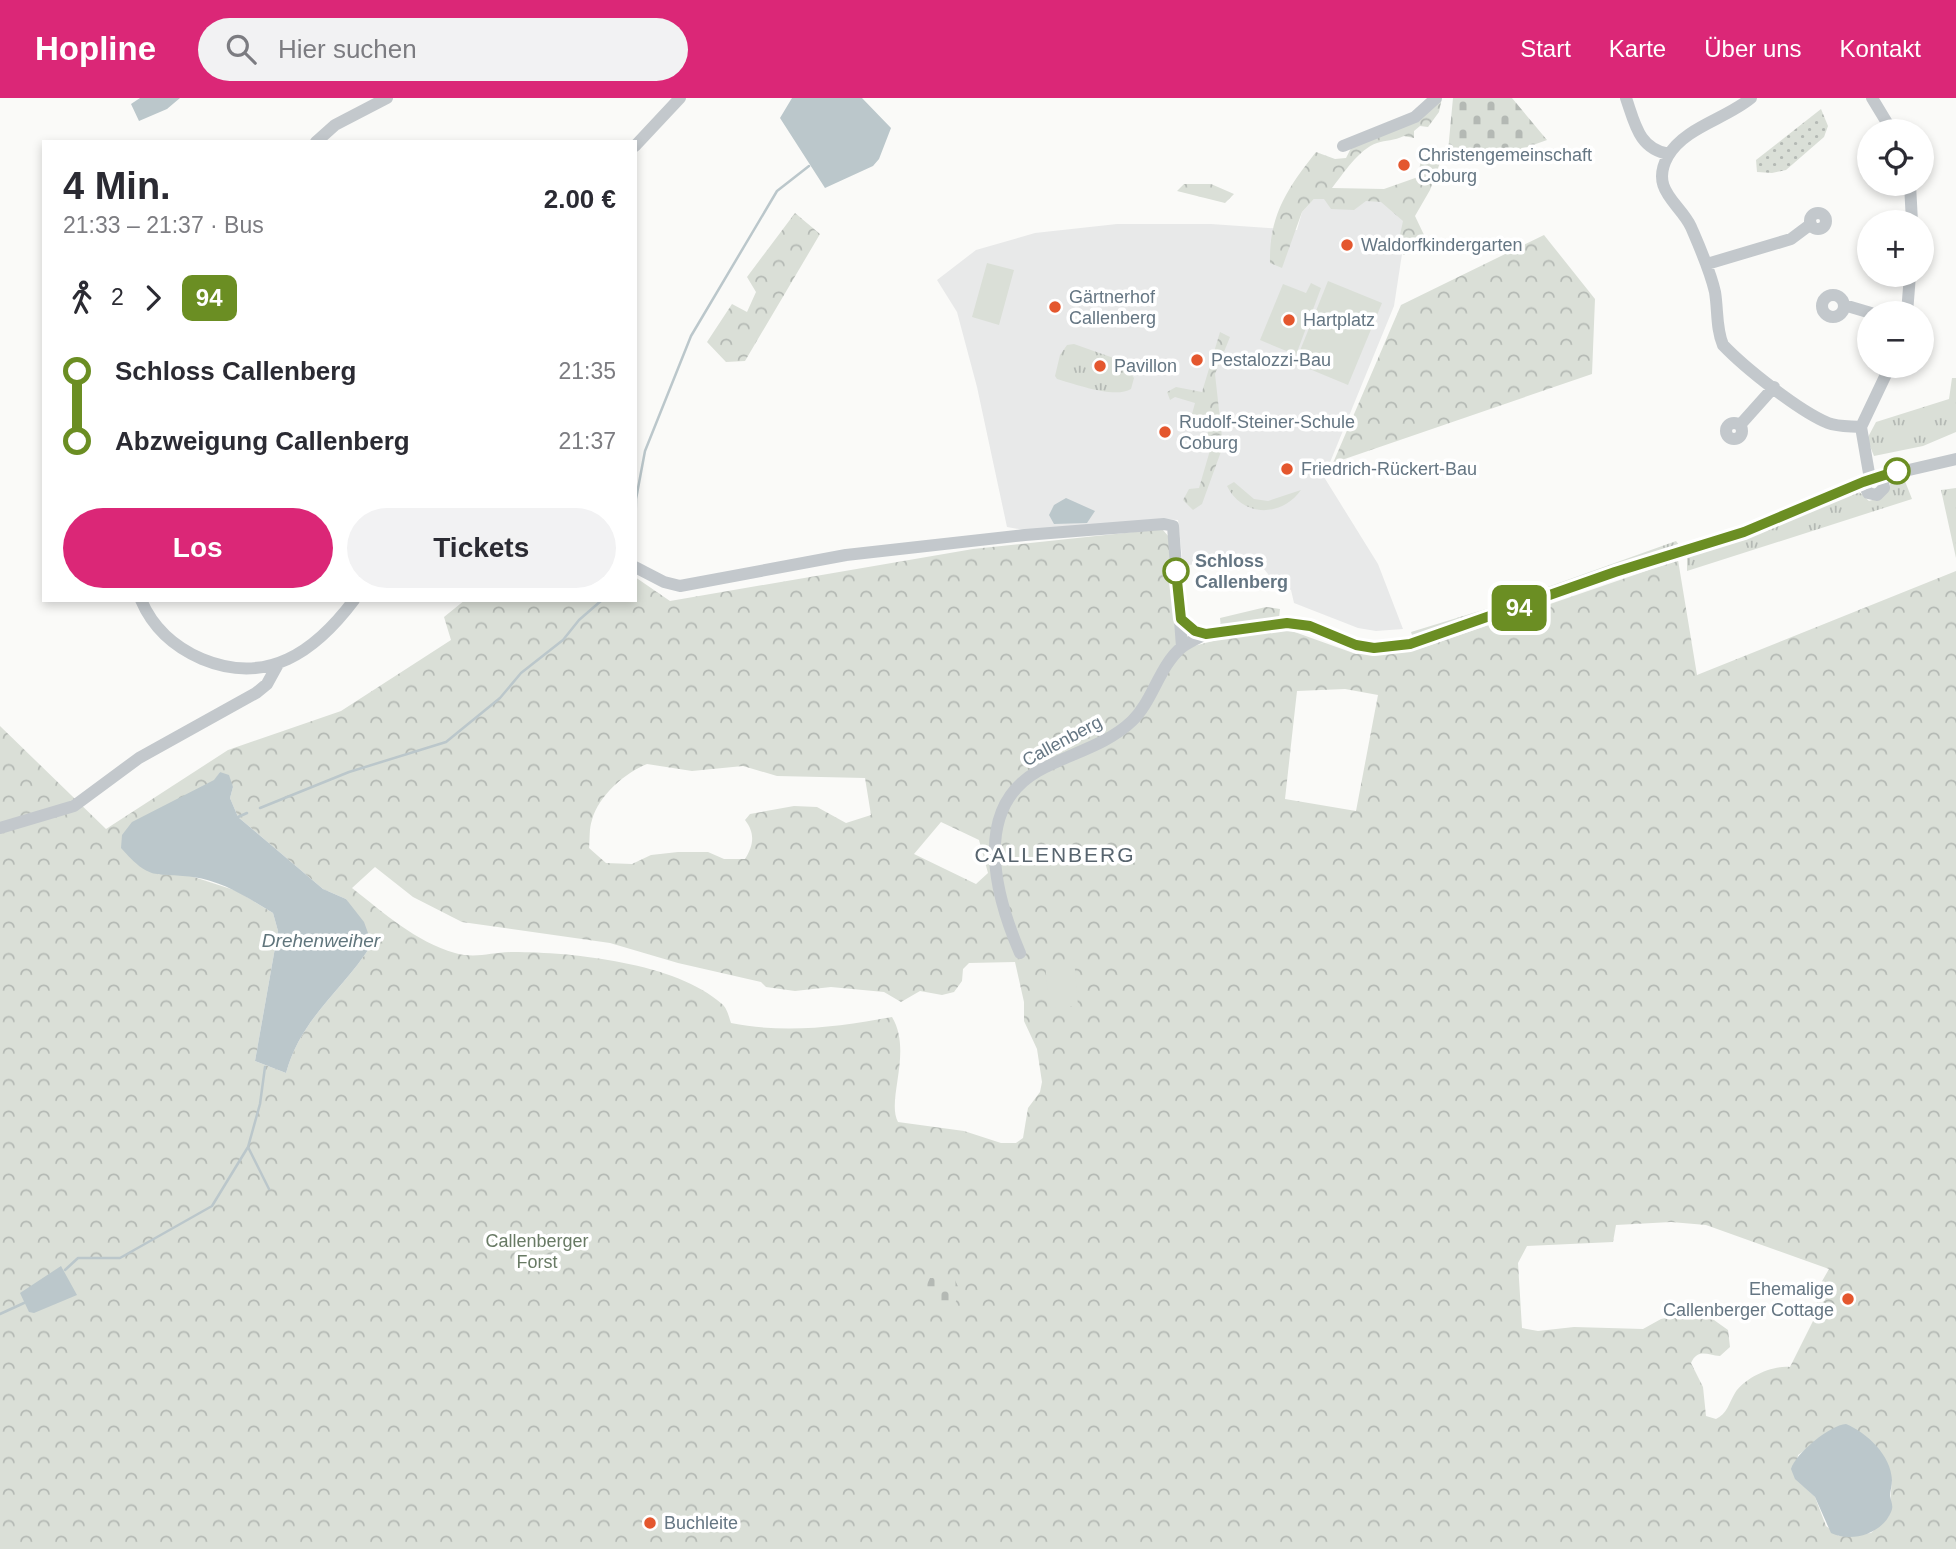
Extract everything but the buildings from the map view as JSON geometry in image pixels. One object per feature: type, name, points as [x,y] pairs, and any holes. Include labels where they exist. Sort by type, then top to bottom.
[{"type":"street","points":[[318,140],[335,125],[387,98]]},
{"type":"street","points":[[637,144],[680,98]]},
{"type":"street","points":[[1343,146],[1415,117],[1436,98]]},
{"type":"street","points":[[1626,98],[1638,134],[1656,152],[1669,154]]},
{"type":"street","points":[[1751,98],[1732,112],[1687,136],[1669,154],[1664,173],[1667,193],[1675,208],[1686,218],[1707,264],[1714,289],[1718,335],[1723,345],[1774,387],[1830,424],[1861,427]]},
{"type":"street","points":[[1872,98],[1885,119]]},
{"type":"street","points":[[1707,264],[1791,239],[1811,224]]},
{"type":"street","points":[[1844,305],[1857,309]]},
{"type":"street","points":[[1872,479],[1861,427],[1884,378]]},
{"type":"street","points":[[1740,425],[1774,387]]},
{"type":"street","points":[[637,568],[664,582],[680,586],[846,555],[1025,535],[1164,524],[1173,526],[1182,648],[1206,634],[1287,623],[1310,626],[1356,645],[1374,648],[1410,644],[1615,572],[1744,532],[1872,479],[1953,457]]},
{"type":"street","points":[[142,602],[153,622],[182,650],[236,669],[278,664],[320,640],[352,602]]},
{"type":"street","points":[[1181,619],[1195,631],[1206,634]]},
{"type":"street","name":"Callenberg","points":[[1020,953],[997,886],[995,837],[999,815],[1007,799],[1028,778],[1130,722],[1182,648]]},
{"type":"street","points":[[0,828],[74,806],[139,758],[256,693],[267,684],[278,664]]},
{"type":"shaded area","name":"Rudolf-Steiner-Schule Coburg","points":[[1314,199],[1410,202],[1394,306],[1324,477],[1378,564],[1403,629],[1376,631],[1358,628],[1294,603],[1291,590],[1272,579],[1252,554],[1183,566],[1178,520],[1157,519],[1030,531],[1007,527],[977,387],[957,312],[937,280],[976,250],[1035,233],[1117,224],[1211,224],[1297,230],[1302,212]]},
{"type":"green space","points":[[1442,98],[1439,112],[1428,127],[1420,126],[1414,131],[1414,138],[1404,136],[1370,146],[1352,162],[1332,188],[1384,189],[1418,177],[1421,159],[1428,153],[1441,160],[1430,190],[1415,216],[1425,237],[1404,255],[1397,249],[1403,221],[1381,202],[1366,201],[1354,210],[1331,209],[1324,199],[1314,199],[1302,212],[1282,268],[1270,263],[1270,246],[1276,217],[1296,178],[1316,152],[1335,159],[1346,158],[1352,146]]},
{"type":"green space","points":[[1453,98],[1512,98],[1547,140],[1516,151],[1448,151]]},
{"type":"green space","points":[[1821,109],[1828,126],[1824,137],[1786,170],[1757,172],[1756,160]]},
{"type":"green space","points":[[1184,184],[1211,184],[1234,194],[1225,203],[1177,191]]},
{"type":"green space","points":[[795,213],[820,234],[745,361],[726,362],[707,342],[732,304],[747,312],[756,292],[747,277]]},
{"type":"green space","points":[[1544,235],[1595,299],[1592,374],[1333,463],[1401,305]]},
{"type":"green space","points":[[987,263],[1014,270],[999,325],[972,317]]},
{"type":"green space","points":[[1328,281],[1382,303],[1348,385],[1295,363]]},
{"type":"green space","name":"Hartplatz","points":[[1311,283],[1321,288],[1296,355],[1260,340],[1283,284],[1306,293]]},
{"type":"green space","points":[[1220,332],[1230,337],[1215,374],[1223,446],[1202,504],[1193,510],[1183,500],[1189,489],[1199,488],[1213,440],[1207,437],[1211,418],[1192,414],[1195,403],[1175,397],[1170,400],[1167,392],[1176,387],[1202,392]]},
{"type":"green space","points":[[1074,344],[1122,361],[1134,378],[1131,389],[1124,392],[1105,392],[1057,379],[1055,376],[1060,355],[1067,345]]},
{"type":"green space","points":[[1952,378],[1956,378],[1956,432],[1923,446],[1874,456],[1867,439],[1876,422],[1949,399]]},
{"type":"green space","points":[[1903,476],[1912,499],[1687,571],[1687,556],[1778,525],[1856,489],[1869,501],[1874,500],[1883,494],[1891,482]]},
{"type":"green space","points":[[1234,482],[1254,499],[1268,501],[1301,490],[1283,506],[1262,510],[1242,504],[1234,496],[1227,486]]},
{"type":"green space","points":[[1956,488],[1956,558],[1941,490]]},
{"type":"green space","name":"Callenberger Forst","points":[[1162,529],[1170,538],[1172,574],[1190,647],[1248,632],[1289,630],[1356,654],[1422,648],[1678,560],[1697,675],[1956,571],[1956,1549],[0,1549],[0,726],[106,829],[228,750],[341,711],[451,640],[444,617],[463,602],[637,602],[637,578],[670,601],[973,549]],"holes":[[[1345,689],[1378,695],[1356,811],[1285,799],[1297,691]],[[647,764],[692,771],[743,766],[777,776],[865,778],[871,815],[846,823],[817,807],[794,806],[750,814],[745,820],[751,830],[752,840],[745,859],[724,859],[708,852],[678,852],[651,855],[632,864],[606,863],[589,848],[595,811],[614,786]],[[220,772],[233,787],[230,798],[238,817],[323,889],[346,899],[372,944],[312,1020],[293,1053],[286,1073],[255,1061],[278,931],[273,913],[237,891],[194,877],[215,780]],[[941,822],[979,840],[988,873],[976,884],[914,854]],[[375,867],[413,897],[462,922],[610,943],[678,963],[761,982],[766,987],[795,991],[831,987],[884,992],[901,1002],[920,991],[942,995],[954,992],[962,981],[963,969],[969,963],[1015,962],[1024,1002],[1024,1021],[1037,1049],[1042,1082],[1040,1092],[1028,1108],[1023,1138],[1016,1143],[1001,1143],[964,1131],[898,1122],[895,1101],[900,1045],[892,1017],[852,1024],[791,1029],[731,1023],[722,1004],[703,990],[652,970],[564,954],[455,953],[414,934],[352,888]],[[1671,1222],[1706,1225],[1829,1269],[1821,1283],[1813,1321],[1790,1367],[1768,1370],[1752,1377],[1740,1387],[1725,1411],[1716,1419],[1706,1416],[1703,1387],[1691,1363],[1697,1355],[1720,1356],[1730,1347],[1728,1330],[1707,1315],[1682,1314],[1661,1319],[1643,1329],[1574,1327],[1538,1331],[1522,1328],[1518,1263],[1527,1246],[1613,1242],[1616,1225]],[[1822,1438],[1892,1479],[1889,1516],[1871,1533],[1839,1536],[1826,1526],[1815,1497],[1795,1478],[1798,1455]]]},
{"type":"green space","points":[[1676,541],[1679,545],[1675,551],[1413,638],[1411,632],[1486,609]]},
{"type":"green space","points":[[1266,607],[1280,609],[1279,618],[1221,628],[1220,618]]},
{"type":"green space","points":[[1074,959],[1078,1006],[1049,1008],[1045,962]]},
{"type":"green space","points":[[930,1278],[954,1278],[961,1293],[950,1311],[923,1293]]},
{"type":"water","points":[[140,98],[180,98],[167,109],[139,121],[131,104]]},
{"type":"water","points":[[792,98],[862,98],[891,128],[879,159],[873,166],[825,188],[780,118]]},
{"type":"water","points":[[1066,498],[1095,511],[1087,523],[1054,524],[1049,515],[1054,505]]},
{"type":"water","name":"Drehenweiher","points":[[220,772],[229,775],[233,787],[230,798],[238,817],[323,889],[346,899],[364,922],[372,944],[312,1020],[293,1053],[286,1073],[255,1061],[278,931],[273,913],[215,882],[147,871],[121,848],[122,835],[132,822],[214,780]]},
{"type":"water","points":[[61,1266],[77,1295],[34,1313],[29,1312],[20,1293]]},
{"type":"water","points":[[1846,1424],[1877,1446],[1891,1471],[1892,1480],[1892,1508],[1887,1520],[1873,1531],[1856,1537],[1831,1533],[1815,1497],[1795,1479],[1791,1469],[1799,1455],[1814,1441],[1831,1429]]},
{"type":"waterway","points":[[637,494],[645,451],[691,336],[777,191],[809,166]]},
{"type":"waterway","points":[[260,808],[349,772],[446,742],[500,698],[521,673],[563,640],[579,620],[600,602]]},
{"type":"waterway","points":[[238,817],[247,813]]},
{"type":"waterway","points":[[65,1270],[78,1258],[120,1258],[212,1206],[248,1147],[260,1104],[265,1067]]},
{"type":"waterway","points":[[248,1147],[269,1189]]},
{"type":"waterway","points":[[0,1314],[24,1303]]},
{"type":"bus line","name":"94","points":[[1176,571],[1181,619],[1195,631],[1206,634],[1287,623],[1310,626],[1356,645],[1391,648],[1449,632],[1615,572],[1744,532],[1802,510],[1863,482],[1897,471]]},
{"type":"place","name":"Christengemeinschaft Coburg","points":[[1404,165]]},
{"type":"place","name":"Waldorfkindergarten","points":[[1347,245]]},
{"type":"place","name":"Gärtnerhof Callenberg","points":[[1055,307]]},
{"type":"place","name":"Hartplatz","points":[[1289,320]]},
{"type":"place","name":"Pestalozzi-Bau","points":[[1197,360]]},
{"type":"place","name":"Pavillon","points":[[1100,366]]},
{"type":"place","name":"Rudolf-Steiner-Schule Coburg","points":[[1165,432]]},
{"type":"place","name":"Friedrich-Rückert-Bau","points":[[1287,469]]},
{"type":"place","name":"Schloss Callenberg","points":[[1176,571]]},
{"type":"place","name":"Ehemalige Callenberger Cottage","points":[[1848,1299]]},
{"type":"place","name":"Buchleite","points":[[650,1523]]},
{"type":"district","name":"CALLENBERG","points":[[1055,854]]}]
